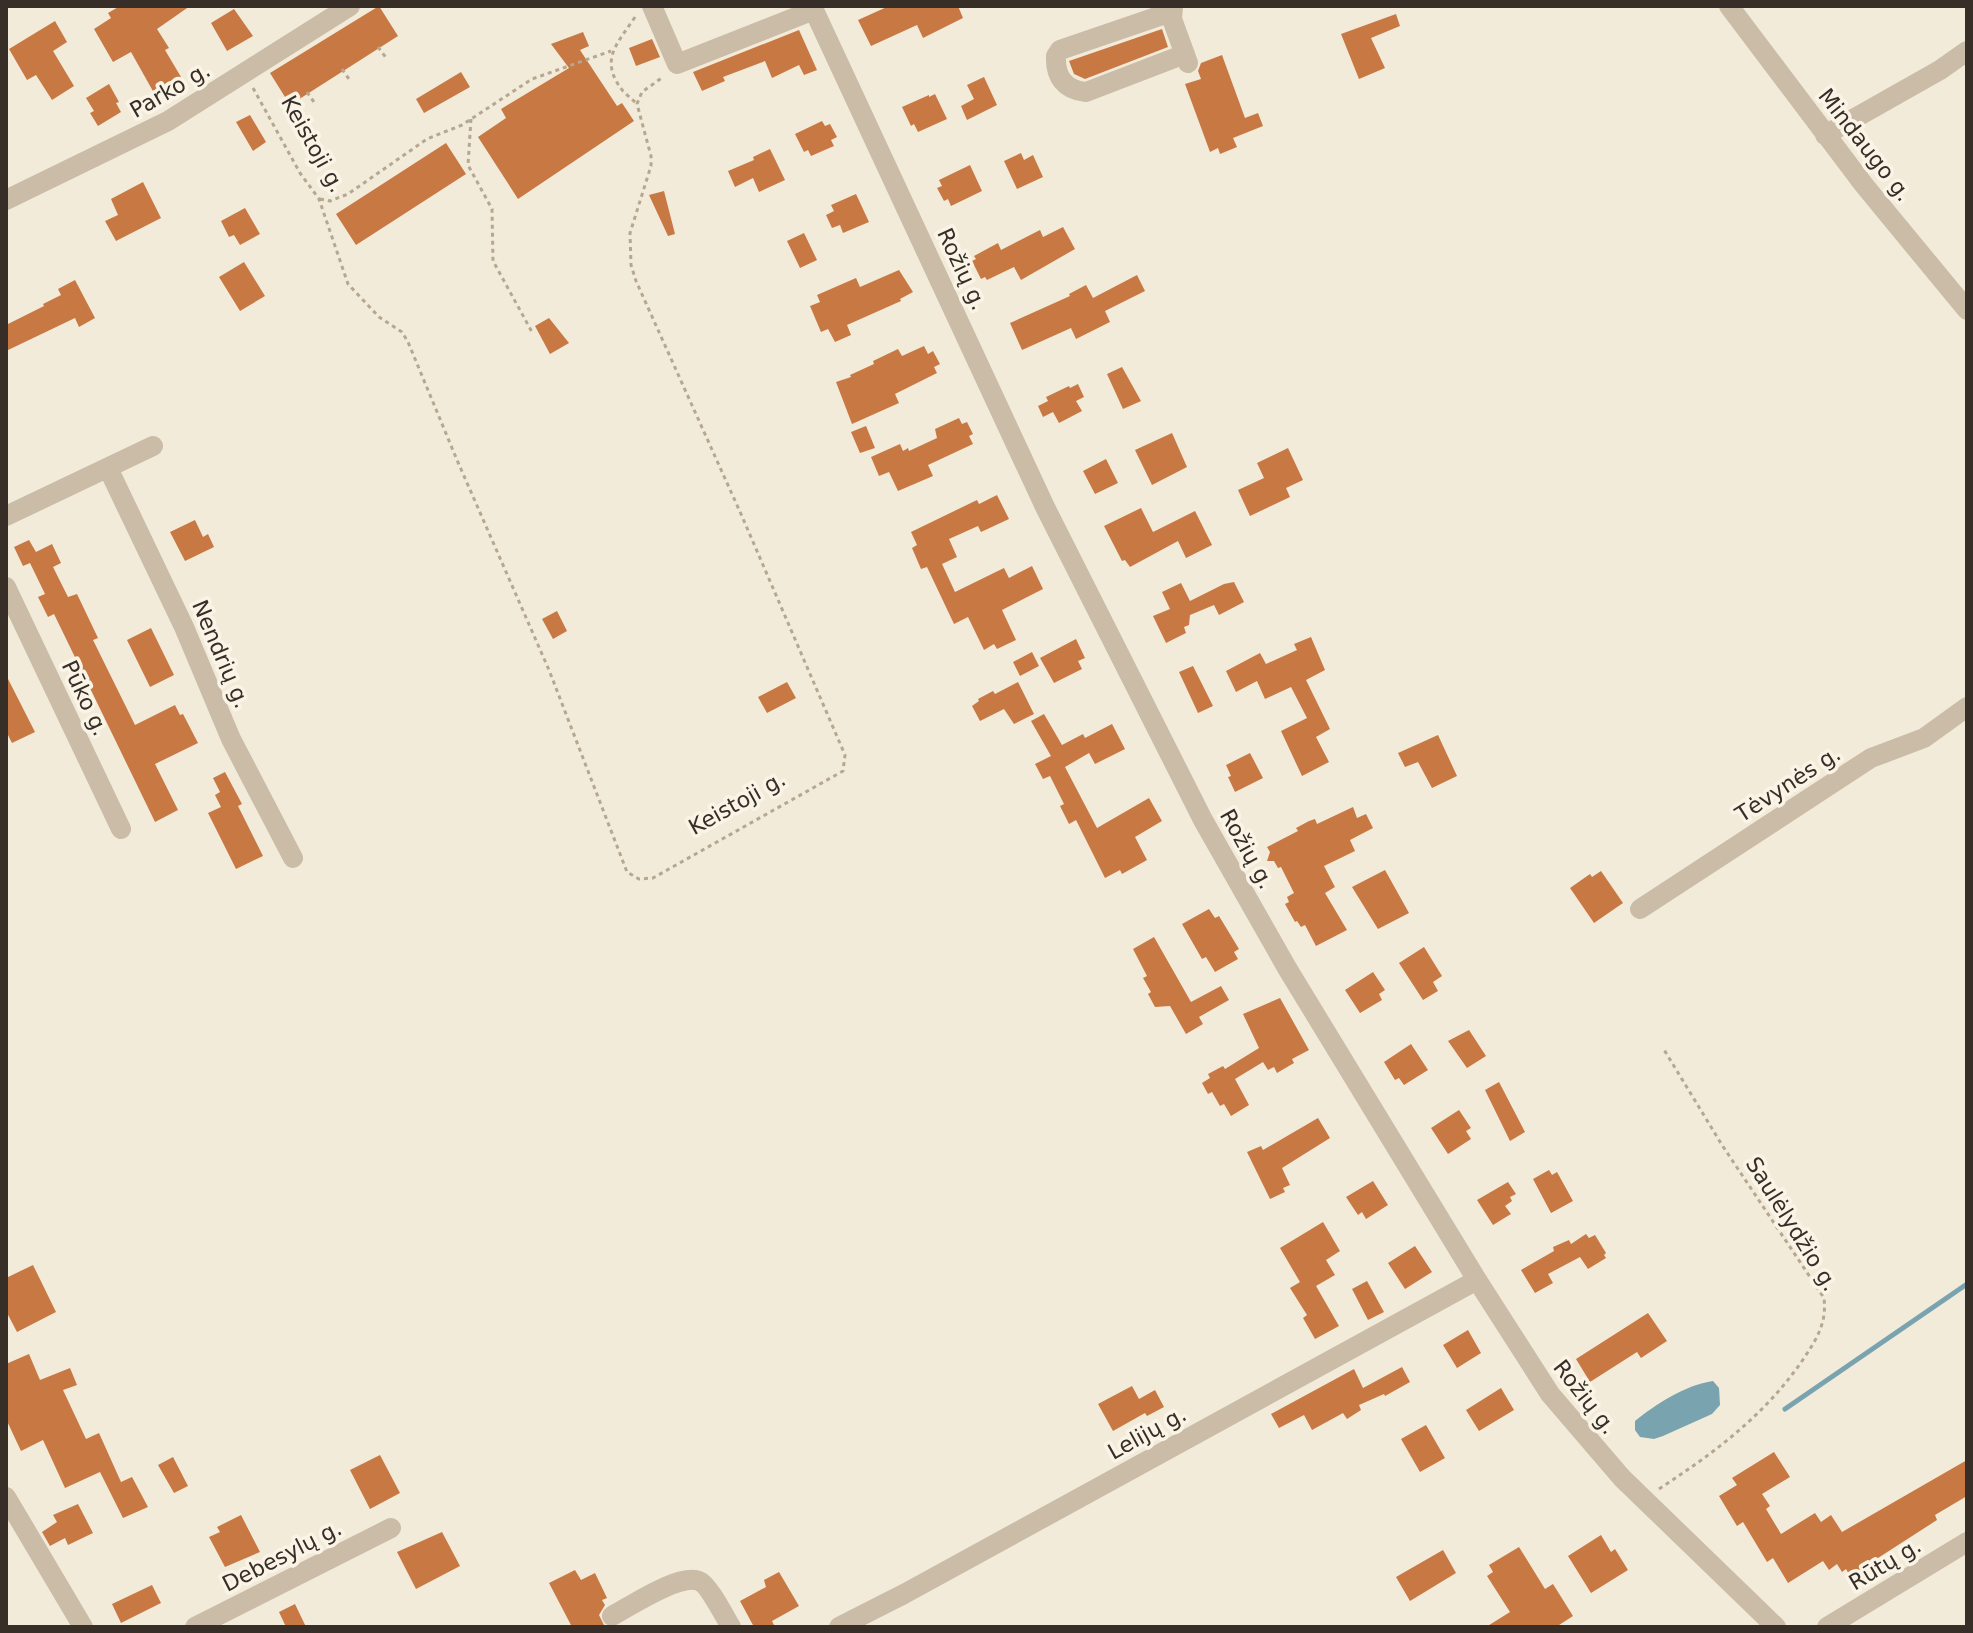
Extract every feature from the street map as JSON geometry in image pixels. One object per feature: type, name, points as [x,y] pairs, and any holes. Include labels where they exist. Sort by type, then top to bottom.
[{"type":"street","name":"Parko g.","points":[[6,200],[141,135],[245,74],[350,6]]},
{"type":"street","points":[[652,6],[677,64],[813,8]]},
{"type":"street","name":"Mindaugo g.","points":[[1729,6],[1825,135],[1967,310]]},
{"type":"street","name":"Rožių g.","points":[[813,8],[1045,507],[1208,829],[1287,968],[1477,1280],[1562,1410],[1642,1499],[1776,1627]]},
{"type":"street","points":[[1172,9],[1187,59],[1086,92],[1070,89],[1062,81],[1056,69],[1056,56],[1060,50],[1172,9]]},
{"type":"street","points":[[1825,135],[1940,70],[1967,51]]},
{"type":"street","points":[[6,516],[153,446]]},
{"type":"street","name":"Nendrių g.","points":[[108,468],[184,627],[231,739],[293,858]]},
{"type":"street","name":"Pūko g.","points":[[6,587],[121,829]]},
{"type":"street","name":"Tėvynės g.","points":[[1640,909],[1871,758],[1924,738],[1967,707]]},
{"type":"street","name":"Lelijų g.","points":[[839,1627],[1477,1280]]},
{"type":"street","points":[[8,1505],[83,1627]]},
{"type":"street","name":"Debesylų g.","points":[[195,1627],[391,1528]]},
{"type":"street","name":"Rūtų g.","points":[[1827,1627],[1967,1542]]},
{"type":"street","points":[[612,1616],[676,1582],[697,1580],[704,1585],[731,1627]]},
{"type":"path","points":[[639,6],[611,51],[611,69],[623,90],[637,104],[642,92],[677,64]]},
{"type":"path","points":[[378,47],[387,59]]},
{"type":"path","points":[[319,199],[330,201],[348,194],[427,139],[471,119],[532,79],[611,51]]},
{"type":"path","points":[[342,69],[351,82]]},
{"type":"path","name":"Keistoji g.","points":[[245,74],[300,173],[319,199],[348,284],[379,317],[402,332],[422,371],[457,460],[549,670],[627,872],[639,879],[653,878],[843,771],[845,755],[636,281],[631,265],[630,233],[651,166],[637,104]]},
{"type":"path","points":[[307,92],[316,105]]},
{"type":"path","points":[[471,119],[468,165],[492,209],[493,261],[532,332]]},
{"type":"path","name":"Saulėlydžio g.","points":[[1642,1499],[1691,1468],[1761,1412],[1785,1385],[1819,1335],[1826,1314],[1824,1298],[1722,1145],[1663,1048]]},
{"type":"water","points":[[1713,1381],[1719,1388],[1720,1405],[1712,1414],[1654,1439],[1640,1437],[1635,1430],[1635,1421],[1662,1402],[1682,1391]]},
{"type":"building","points":[[120,6],[190,6],[157,29],[181,77],[154,93],[131,52],[113,62],[94,29],[111,18],[108,13]]},
{"type":"building","points":[[379,6],[398,36],[290,105],[270,73]]},
{"type":"building","points":[[889,6],[958,6],[963,18],[923,38],[917,25],[871,46],[858,20]]},
{"type":"building","points":[[234,9],[253,36],[227,51],[211,23]]},
{"type":"building","points":[[1396,14],[1400,26],[1371,38],[1385,68],[1359,79],[1341,34]]},
{"type":"building","points":[[55,21],[67,42],[53,51],[74,86],[52,100],[36,75],[27,80],[9,49]]},
{"type":"building","points":[[1162,29],[1168,47],[1085,79],[1074,74],[1069,61]]},
{"type":"building","points":[[799,30],[817,70],[804,75],[799,65],[772,78],[765,61],[723,77],[725,81],[702,91],[693,72]]},
{"type":"building","points":[[583,32],[589,46],[580,50],[617,106],[622,103],[634,121],[518,199],[478,137],[506,118],[501,109],[569,68],[551,44]]},
{"type":"building","points":[[652,39],[660,57],[636,66],[629,48]]},
{"type":"building","points":[[1222,55],[1245,118],[1258,113],[1263,126],[1233,138],[1237,147],[1220,154],[1218,148],[1210,152],[1185,84],[1201,79],[1198,71],[1201,63]]},
{"type":"building","points":[[461,72],[470,87],[424,113],[416,99]]},
{"type":"building","points":[[984,77],[997,105],[967,120],[961,106],[974,99],[967,85]]},
{"type":"building","points":[[109,84],[121,112],[98,126],[86,98]]},
{"type":"building","points":[[935,94],[947,119],[918,132],[914,124],[911,126],[902,107]]},
{"type":"building","points":[[250,115],[266,142],[253,151],[236,122]]},
{"type":"building","points":[[822,121],[825,126],[830,124],[837,137],[831,140],[834,146],[811,156],[808,150],[804,152],[795,134]]},
{"type":"building","points":[[446,143],[466,174],[356,245],[336,214]]},
{"type":"building","points":[[770,149],[785,180],[759,192],[753,178],[735,187],[728,171]]},
{"type":"building","points":[[1021,153],[1024,160],[1033,155],[1043,177],[1017,189],[1004,161]]},
{"type":"building","points":[[970,165],[982,191],[951,206],[948,199],[944,201],[937,188],[942,186],[939,180]]},
{"type":"building","points":[[143,182],[161,218],[116,241],[105,221],[118,215],[111,199]]},
{"type":"building","points":[[664,191],[675,234],[668,236],[649,195]]},
{"type":"building","points":[[856,194],[869,222],[843,233],[840,225],[832,228],[826,215],[834,211],[831,205]]},
{"type":"building","points":[[245,208],[260,234],[240,245],[234,235],[229,237],[221,221]]},
{"type":"building","points":[[1063,227],[1075,249],[1021,280],[1014,267],[987,280],[985,277],[981,279],[972,261],[976,259],[974,256],[998,243],[1001,250],[1040,230],[1043,237]]},
{"type":"building","points":[[804,233],[817,260],[800,268],[787,241]]},
{"type":"building","points":[[244,262],[265,296],[240,311],[219,277]]},
{"type":"building","points":[[899,270],[913,292],[901,301],[847,325],[851,335],[835,342],[828,329],[821,332],[810,306],[820,302],[817,295],[856,278],[860,287]]},
{"type":"building","points":[[1137,275],[1145,291],[1105,311],[1110,322],[1076,339],[1071,328],[1022,350],[1010,323],[1070,296],[1086,285],[1093,298]]},
{"type":"building","points":[[75,280],[95,318],[79,327],[75,318],[6,351],[6,325],[61,295],[58,289]]},
{"type":"building","points":[[549,318],[569,343],[550,354],[535,326]]},
{"type":"building","points":[[924,346],[928,354],[933,351],[940,364],[934,367],[937,373],[895,394],[899,403],[852,424],[836,382],[851,377],[874,364],[873,361],[898,349],[902,356]]},
{"type":"building","points":[[1122,367],[1141,401],[1123,409],[1107,374]]},
{"type":"building","points":[[1078,384],[1084,397],[1076,401],[1082,411],[1059,423],[1053,412],[1043,417],[1038,406],[1048,401],[1046,397]]},
{"type":"building","points":[[959,418],[962,424],[967,422],[973,434],[969,436],[973,444],[928,465],[933,476],[898,491],[889,472],[879,476],[871,457],[900,444],[903,451],[908,448],[909,451],[937,438],[935,429]]},
{"type":"building","points":[[866,426],[875,448],[860,453],[851,432]]},
{"type":"building","points":[[1172,433],[1187,467],[1152,485],[1135,450]]},
{"type":"building","points":[[1288,448],[1303,480],[1286,488],[1290,497],[1250,516],[1238,490],[1264,478],[1257,463]]},
{"type":"building","points":[[1106,459],[1118,483],[1095,494],[1083,471]]},
{"type":"building","points":[[997,495],[1009,519],[981,532],[978,526],[949,539],[957,557],[942,564],[955,592],[1004,568],[1009,578],[1032,566],[1043,589],[1002,610],[1016,640],[997,649],[994,644],[984,650],[968,617],[954,624],[927,567],[921,569],[912,548],[917,545],[911,532],[977,500],[979,504]]},
{"type":"building","points":[[1141,508],[1153,532],[1195,511],[1212,545],[1186,558],[1178,541],[1130,567],[1125,560],[1122,561],[1104,526]]},
{"type":"building","points":[[195,520],[203,537],[208,534],[214,547],[185,561],[170,532]]},
{"type":"building","points":[[29,540],[36,552],[52,544],[61,563],[53,567],[68,597],[77,594],[98,638],[93,640],[135,725],[175,705],[198,743],[155,764],[178,810],[155,822],[54,614],[48,617],[38,597],[45,594],[30,563],[23,566],[14,547]]},
{"type":"building","points":[[1234,582],[1244,602],[1219,615],[1214,605],[1190,615],[1189,625],[1184,627],[1186,633],[1166,643],[1153,616],[1170,609],[1162,592],[1181,583],[1190,601]]},
{"type":"building","points":[[557,611],[567,631],[553,639],[542,619]]},
{"type":"building","points":[[151,628],[174,675],[150,687],[127,640]]},
{"type":"building","points":[[1311,637],[1325,670],[1306,680],[1330,729],[1316,737],[1329,762],[1302,776],[1281,731],[1307,718],[1291,687],[1265,699],[1257,681],[1236,692],[1226,671],[1260,653],[1266,664],[1297,650],[1294,644]]},
{"type":"building","points":[[1076,639],[1085,658],[1078,661],[1082,669],[1054,683],[1040,658]]},
{"type":"building","points":[[1032,652],[1039,666],[1020,676],[1013,662]]},
{"type":"building","points":[[1193,666],[1213,706],[1198,713],[1179,672]]},
{"type":"building","points":[[6,675],[35,732],[12,743],[6,731]]},
{"type":"building","points":[[787,682],[796,698],[767,713],[758,697]]},
{"type":"building","points":[[1018,682],[1034,714],[1014,724],[1004,709],[980,721],[972,706],[978,699]]},
{"type":"building","points":[[1044,714],[1062,745],[1083,734],[1085,738],[1112,724],[1125,749],[1095,764],[1089,753],[1065,767],[1097,828],[1149,798],[1162,821],[1135,837],[1147,860],[1122,874],[1120,870],[1105,878],[1076,820],[1069,824],[1060,806],[1064,804],[1050,776],[1043,779],[1035,764],[1051,756],[1031,721]]},
{"type":"building","points":[[1438,735],[1457,776],[1432,788],[1418,762],[1405,767],[1398,753]]},
{"type":"building","points":[[1250,753],[1263,778],[1235,792],[1226,765]]},
{"type":"building","points":[[225,772],[263,856],[236,869],[208,813],[221,807],[215,795],[220,792],[213,778]]},
{"type":"building","points":[[1353,807],[1357,818],[1366,814],[1373,828],[1350,840],[1355,851],[1324,866],[1335,887],[1325,893],[1347,930],[1316,946],[1305,925],[1301,927],[1295,922],[1285,904],[1289,902],[1287,897],[1294,893],[1281,867],[1278,868],[1274,861],[1267,861],[1270,852],[1267,847],[1298,831],[1296,828],[1309,821],[1315,819],[1317,824]]},
{"type":"building","points":[[1385,870],[1409,913],[1378,929],[1352,887]]},
{"type":"building","points":[[1601,871],[1623,903],[1594,923],[1570,888],[1590,874],[1592,877]]},
{"type":"building","points":[[1209,909],[1215,918],[1219,916],[1239,949],[1234,952],[1238,959],[1215,972],[1206,957],[1202,959],[1182,924]]},
{"type":"building","points":[[1154,937],[1191,1002],[1221,986],[1229,1000],[1199,1017],[1203,1024],[1186,1034],[1170,1006],[1155,1007],[1143,978],[1147,976],[1133,949]]},
{"type":"building","points":[[1424,947],[1442,976],[1433,982],[1438,991],[1423,1000],[1399,963]]},
{"type":"building","points":[[1373,972],[1385,990],[1379,994],[1382,1000],[1360,1013],[1345,990]]},
{"type":"building","points":[[1280,998],[1309,1050],[1292,1059],[1294,1063],[1277,1073],[1274,1067],[1268,1070],[1263,1062],[1235,1079],[1249,1105],[1231,1116],[1224,1104],[1220,1106],[1212,1092],[1208,1094],[1202,1083],[1210,1078],[1208,1074],[1223,1066],[1225,1069],[1259,1048],[1243,1014]]},
{"type":"building","points":[[1469,1030],[1486,1056],[1467,1068],[1448,1041]]},
{"type":"building","points":[[1411,1044],[1428,1070],[1404,1085],[1399,1078],[1395,1080],[1384,1062]]},
{"type":"building","points":[[1499,1082],[1525,1132],[1510,1141],[1485,1090]]},
{"type":"building","points":[[1459,1110],[1471,1128],[1466,1131],[1471,1139],[1448,1154],[1431,1128]]},
{"type":"building","points":[[1318,1118],[1330,1138],[1282,1168],[1290,1185],[1283,1188],[1285,1192],[1270,1199],[1247,1152],[1261,1146],[1263,1150]]},
{"type":"building","points":[[1549,1170],[1552,1175],[1557,1172],[1573,1201],[1551,1213],[1533,1179]]},
{"type":"building","points":[[1373,1181],[1388,1205],[1366,1219],[1362,1212],[1358,1215],[1346,1197]]},
{"type":"building","points":[[1508,1182],[1516,1194],[1505,1206],[1511,1214],[1493,1225],[1477,1200]]},
{"type":"building","points":[[1323,1222],[1340,1251],[1326,1260],[1335,1275],[1316,1286],[1339,1326],[1315,1339],[1303,1318],[1307,1315],[1290,1288],[1300,1282],[1280,1248]]},
{"type":"building","points":[[1586,1234],[1589,1238],[1595,1235],[1606,1258],[1588,1269],[1580,1257],[1548,1274],[1553,1283],[1535,1293],[1521,1270],[1554,1251],[1553,1247],[1569,1240],[1571,1244]]},
{"type":"building","points":[[1415,1246],[1432,1272],[1405,1289],[1388,1263]]},
{"type":"building","points":[[33,1265],[56,1312],[17,1332],[6,1311],[6,1278]]},
{"type":"building","points":[[1367,1281],[1384,1312],[1368,1320],[1352,1289]]},
{"type":"building","points":[[1648,1313],[1667,1341],[1641,1358],[1637,1352],[1590,1382],[1576,1359]]},
{"type":"building","points":[[1468,1330],[1481,1353],[1457,1368],[1443,1345]]},
{"type":"building","points":[[29,1354],[40,1380],[70,1368],[77,1385],[63,1390],[86,1439],[99,1433],[121,1482],[132,1477],[148,1507],[123,1518],[100,1472],[65,1488],[43,1440],[21,1451],[6,1419],[6,1364]]},
{"type":"building","points":[[1402,1367],[1410,1382],[1385,1396],[1359,1405],[1361,1410],[1347,1419],[1343,1413],[1312,1430],[1304,1415],[1279,1428],[1271,1414],[1354,1369],[1363,1388]]},
{"type":"building","points":[[1132,1386],[1139,1399],[1155,1390],[1164,1407],[1147,1416],[1145,1413],[1113,1431],[1098,1404]]},
{"type":"building","points":[[1501,1388],[1514,1410],[1479,1431],[1466,1410]]},
{"type":"building","points":[[1426,1425],[1445,1458],[1420,1472],[1401,1439]]},
{"type":"building","points":[[1774,1452],[1790,1477],[1762,1494],[1770,1506],[1766,1509],[1781,1534],[1815,1513],[1821,1522],[1831,1515],[1842,1532],[1967,1460],[1967,1496],[1935,1515],[1937,1520],[1850,1576],[1846,1569],[1842,1572],[1837,1564],[1829,1570],[1823,1561],[1788,1583],[1773,1558],[1767,1562],[1743,1522],[1737,1526],[1719,1496],[1737,1485],[1732,1478]]},
{"type":"building","points":[[380,1455],[400,1493],[370,1509],[350,1470]]},
{"type":"building","points":[[173,1457],[188,1486],[174,1493],[158,1465]]},
{"type":"building","points":[[78,1504],[93,1533],[68,1545],[65,1538],[50,1546],[42,1532],[57,1522],[53,1515]]},
{"type":"building","points":[[241,1515],[260,1552],[225,1567],[209,1537],[220,1532],[217,1527]]},
{"type":"building","points":[[442,1532],[460,1566],[416,1589],[397,1552]]},
{"type":"building","points":[[1601,1535],[1611,1552],[1615,1549],[1628,1570],[1591,1593],[1568,1556]]},
{"type":"building","points":[[1519,1547],[1545,1589],[1553,1584],[1573,1616],[1556,1627],[1486,1627],[1510,1612],[1487,1576],[1493,1572],[1489,1565]]},
{"type":"building","points":[[1443,1550],[1456,1573],[1410,1601],[1396,1577]]},
{"type":"building","points":[[575,1570],[581,1580],[595,1573],[607,1598],[602,1600],[605,1605],[599,1615],[605,1627],[572,1627],[549,1583]]},
{"type":"building","points":[[779,1572],[799,1606],[772,1621],[775,1627],[754,1627],[740,1601],[766,1587],[764,1580]]},
{"type":"building","points":[[152,1585],[161,1603],[121,1623],[112,1604]]},
{"type":"building","points":[[295,1604],[306,1627],[286,1627],[279,1612]]},
{"type":"waterway","points":[[1785,1409],[1967,1284]]}]
